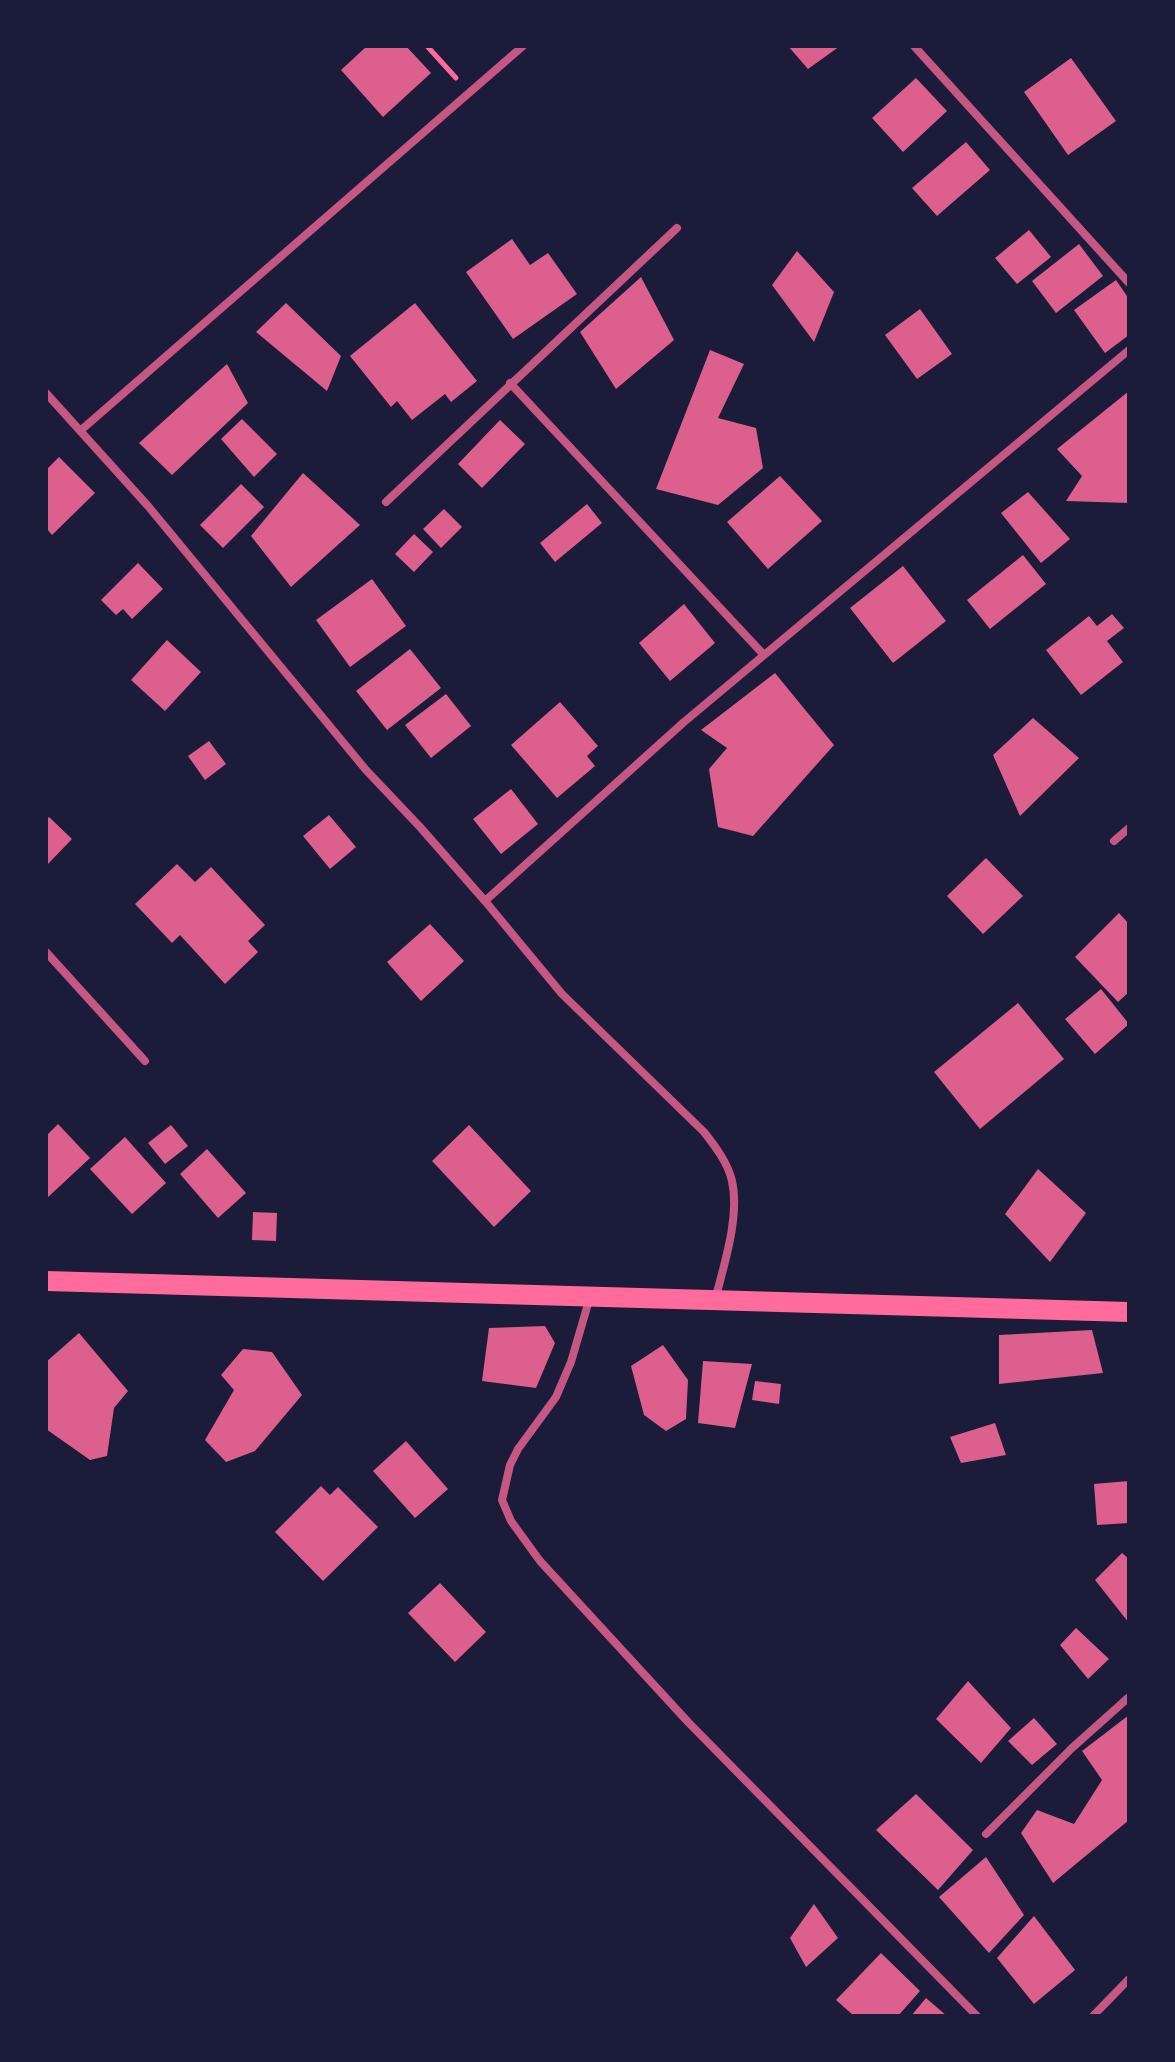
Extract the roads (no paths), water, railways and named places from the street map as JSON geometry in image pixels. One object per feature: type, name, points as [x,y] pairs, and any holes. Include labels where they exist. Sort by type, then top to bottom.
[{"type":"main road","points":[[46,1281],[1129,1312]]},
{"type":"street","points":[[80,431],[523,46]]},
{"type":"street","points":[[914,46],[1129,283]]},
{"type":"street","points":[[386,502],[677,228]]},
{"type":"street","points":[[485,901],[684,722],[1129,350]]},
{"type":"street","points":[[510,383],[764,655]]},
{"type":"street","points":[[46,393],[148,506],[366,770],[485,901],[562,994],[704,1132],[732,1179],[734,1206],[715,1301]]},
{"type":"street","points":[[1114,841],[1129,828]]},
{"type":"street","points":[[46,952],[145,1061]]},
{"type":"street","points":[[591,1297],[571,1362],[556,1397],[510,1465],[502,1500],[511,1521],[540,1561],[688,1722],[977,2016]]},
{"type":"street","points":[[986,1834],[1072,1748],[1129,1697]]},
{"type":"street","points":[[1095,2015],[1129,1979]]}]
